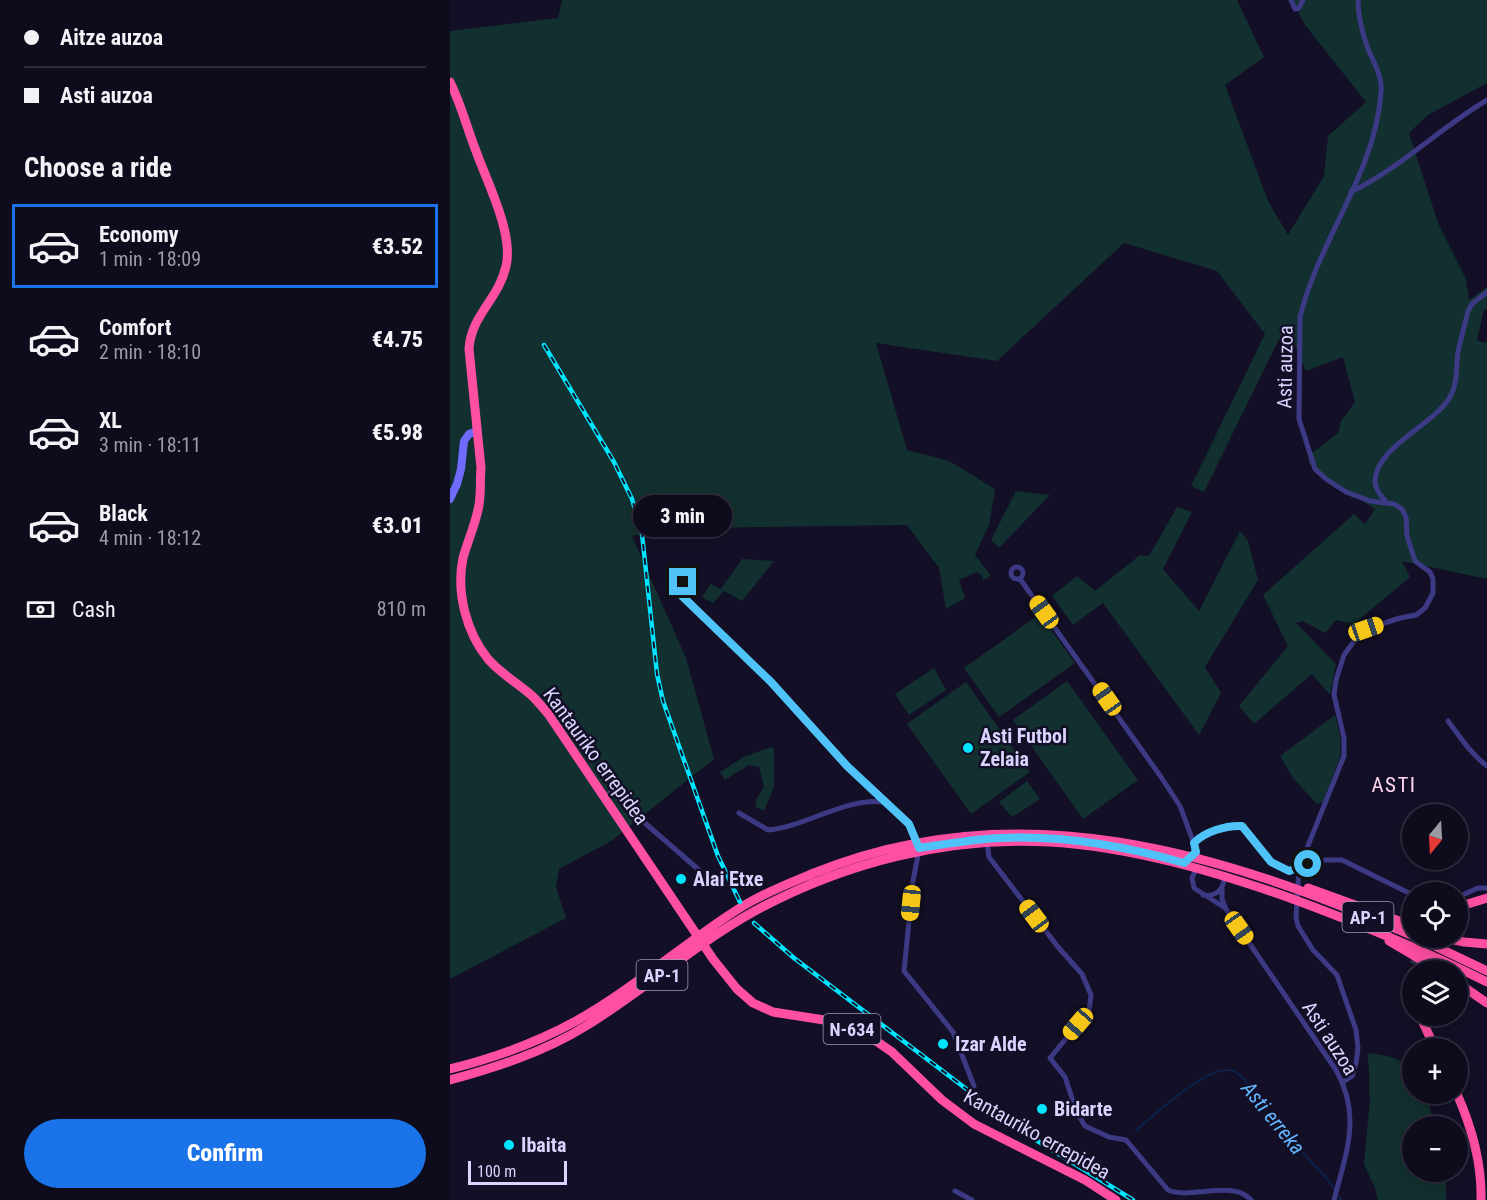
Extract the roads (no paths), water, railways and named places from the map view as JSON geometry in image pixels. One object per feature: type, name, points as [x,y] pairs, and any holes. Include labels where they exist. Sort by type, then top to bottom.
[{"type":"highway","name":"Kantauriko errepidea","points":[[450,82],[500,218],[508,252],[503,279],[473,328],[470,338],[481,468],[479,505],[464,558],[460,583],[470,627],[479,645],[489,659],[507,677],[532,695],[549,715],[713,959],[737,989],[753,1003],[773,1012],[831,1022],[869,1036],[892,1052],[942,1100],[974,1124],[1085,1180],[1116,1200]]},
{"type":"highway","name":"AP-1","points":[[450,1080],[516,1060],[584,1028],[751,913],[871,858],[940,838],[1041,833],[1091,837],[1142,846],[1187,856],[1323,896],[1402,931]]},
{"type":"highway","name":"AP-1","points":[[450,1069],[513,1050],[577,1020],[747,904],[773,890],[840,863],[990,842],[1052,842],[1140,855],[1176,863],[1246,883],[1358,923],[1426,952],[1487,982]]},
{"type":"highway","points":[[1323,896],[1402,922]]},
{"type":"highway","points":[[1468,904],[1487,898]]},
{"type":"highway","points":[[1358,923],[1421,960]]},
{"type":"highway","points":[[1468,942],[1487,944]]},
{"type":"highway","name":"AP-1","points":[[1439,948],[1487,971]]},
{"type":"highway","points":[[1468,989],[1487,1003]]},
{"type":"highway","points":[[1461,1104],[1474,1141],[1481,1200]]},
{"type":"street","points":[[1291,0],[1295,9],[1299,8],[1303,0]]},
{"type":"street","name":"Asti auzoa","points":[[1358,0],[1358,10],[1367,47],[1379,75],[1382,90],[1371,144],[1364,164],[1329,238],[1304,301],[1300,317],[1299,419],[1315,469],[1346,492],[1362,499],[1386,502]]},
{"type":"street","points":[[1351,192],[1377,180],[1466,113],[1487,100]]},
{"type":"street","points":[[1343,1082],[1352,1076],[1356,1063],[1358,1047],[1356,1030],[1337,975],[1313,950],[1298,926],[1296,917],[1299,868],[1344,756],[1344,738],[1334,695],[1339,666],[1344,655],[1360,633],[1400,618],[1416,615],[1425,608],[1433,593],[1433,579],[1430,572],[1415,561],[1407,536],[1406,517],[1402,509],[1386,502],[1377,489],[1375,482],[1378,469],[1404,437],[1439,412],[1451,396],[1468,311],[1472,304],[1487,292]]},
{"type":"street","points":[[450,499],[461,469],[464,441],[469,434],[477,432]]},
{"type":"street","points":[[1020,579],[1180,806],[1202,864]]},
{"type":"street","points":[[683,582],[682,596],[771,682],[847,766],[909,824],[919,848],[913,881],[904,971],[953,1032],[974,1086]]},
{"type":"street","points":[[1448,722],[1464,745],[1487,766]]},
{"type":"street","points":[[605,797],[611,792],[620,795],[646,824],[699,870]]},
{"type":"street","points":[[739,813],[768,830],[790,826],[845,806],[868,801],[884,802]]},
{"type":"street","points":[[1194,843],[1202,836],[1234,825],[1242,826],[1271,862],[1289,871],[1325,860],[1342,860],[1402,890]]},
{"type":"street","points":[[919,848],[987,839],[1029,838],[1089,842],[1147,852],[1196,868]]},
{"type":"street","points":[[987,839],[989,857],[1058,947],[1082,974],[1091,995],[1089,1011],[1050,1058],[1065,1077],[1077,1113],[1085,1126],[1109,1137],[1126,1140],[1168,1190],[1177,1194],[1224,1190],[1247,1196],[1251,1200]]},
{"type":"street","points":[[1184,863],[1196,852]]},
{"type":"street","points":[[1184,863],[1192,878],[1194,888],[1203,895],[1215,894],[1222,888],[1224,879],[1219,868],[1214,864],[1202,864],[1196,868],[1192,878]]},
{"type":"street","name":"Asti auzoa","points":[[1222,888],[1222,899],[1226,909],[1343,1082],[1349,1103],[1351,1128],[1334,1200]]},
{"type":"street","points":[[1468,892],[1478,888],[1487,888]]},
{"type":"street","name":"Asti auzoa","points":[[1203,895],[1226,909]]},
{"type":"street","points":[[955,1191],[972,1200]]},
{"type":"waterway","name":"Asti erreka","points":[[1136,1130],[1193,1084],[1218,1072],[1233,1071],[1248,1083],[1275,1121],[1334,1189]]},
{"type":"waterway","name":"Asti erreka","points":[[1337,1194],[1341,1200]]},
{"type":"tunnel","points":[[1416,960],[1421,948]]},
{"type":"railway","points":[[544,345],[614,462],[632,499],[642,534],[657,674],[663,701],[718,856],[740,902]]},
{"type":"railway","points":[[754,923],[794,958],[1023,1132],[1133,1200]]},
{"type":"place","name":"Asti Futbol Zelaia","points":[[968,748]]},
{"type":"place","name":"Alai Etxe","points":[[681,879]]},
{"type":"place","name":"Izar Alde","points":[[943,1044]]},
{"type":"place","name":"Bidarte","points":[[1042,1109]]},
{"type":"place","name":"Ibaita","points":[[509,1145]]},
{"type":"district","name":"ASTI","points":[[1394,785]]}]
